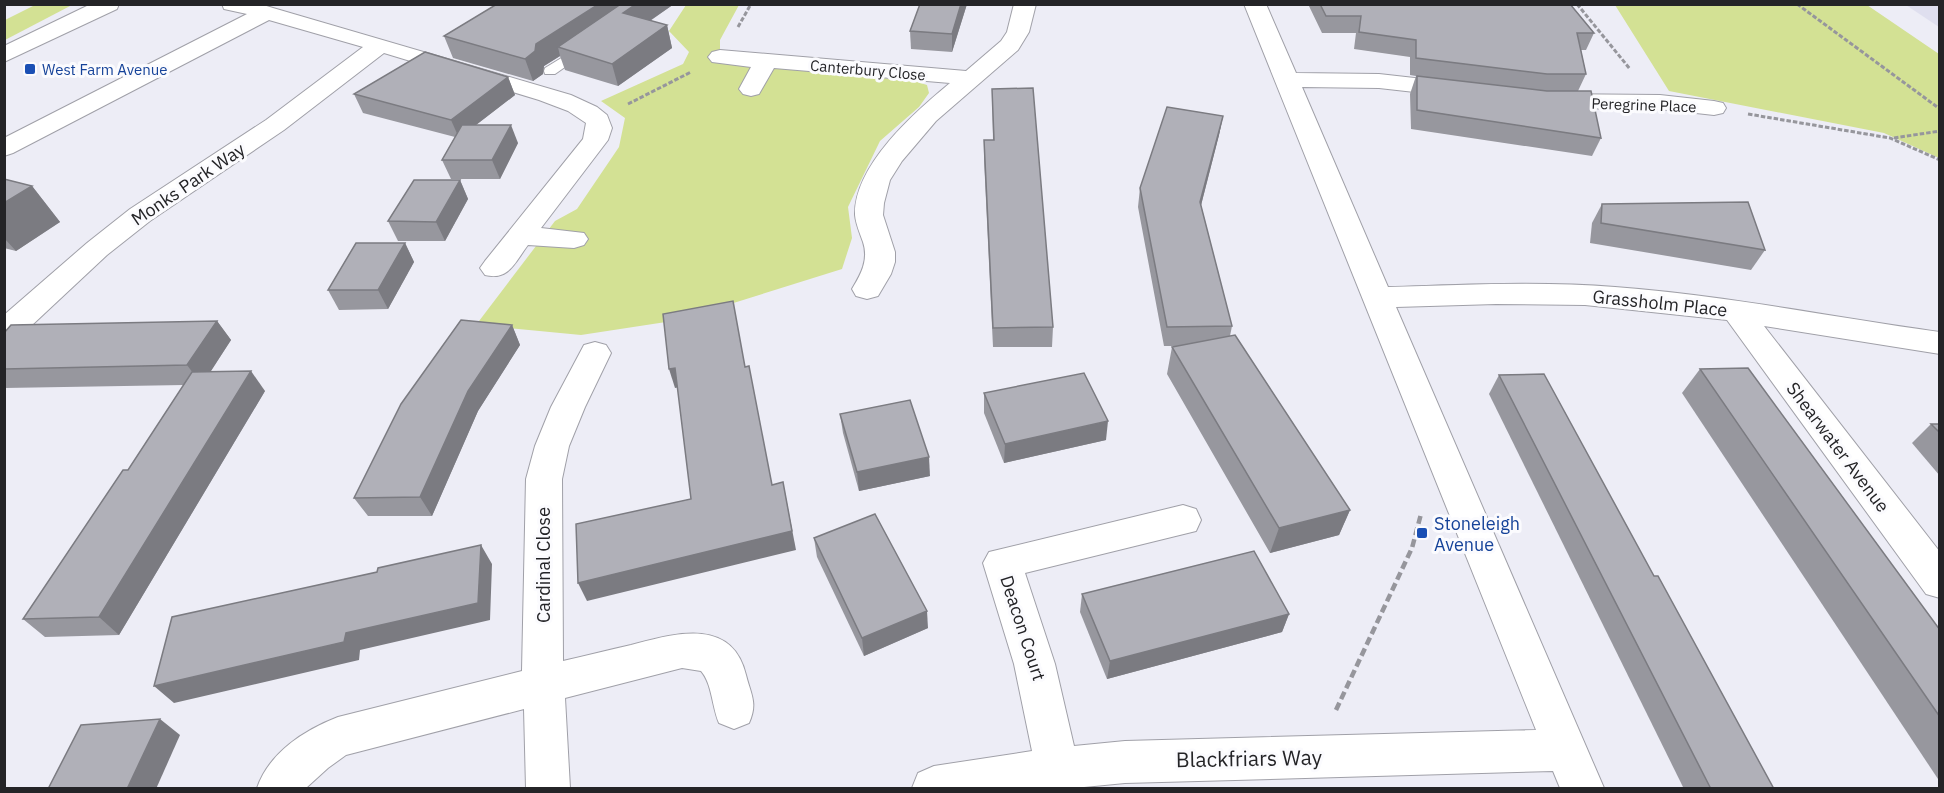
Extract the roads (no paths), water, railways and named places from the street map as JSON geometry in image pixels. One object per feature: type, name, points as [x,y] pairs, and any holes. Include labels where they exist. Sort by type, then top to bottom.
[{"type":"street","points":[[4,55],[109,4]]},
{"type":"street","points":[[232,4],[380,45],[525,89],[577,106],[590,112],[598,120],[599,128],[595,140],[495,268]]},
{"type":"street","name":"Canterbury Close","points":[[867,289],[876,275],[881,256],[869,214],[872,192],[896,149],[1014,39],[1025,4]]},
{"type":"street","points":[[1255,4],[1574,769]]},
{"type":"street","points":[[4,148],[266,13]]},
{"type":"street","name":"Monks Park Way","points":[[5,331],[97,249],[140,215],[275,126],[380,45]]},
{"type":"street","name":"Canterbury Close","points":[[720,57],[970,78]]},
{"type":"street","points":[[751,89],[766,61]]},
{"type":"street","points":[[525,89],[550,71]]},
{"type":"street","points":[[1287,80],[1388,82],[1480,93]]},
{"type":"street","name":"Peregrine Place","points":[[1523,99],[1569,103],[1660,102],[1714,108]]},
{"type":"street","points":[[520,236],[574,239]]},
{"type":"street","name":"Grassholm Place","points":[[1378,297],[1560,294],[1665,301],[1940,343]]},
{"type":"street","name":"Shearwater Avenue","points":[[1736,311],[1940,582]]},
{"type":"street","name":"Cardinal Close","points":[[548,789],[543,687],[544,479],[552,446],[568,407],[595,353]]},
{"type":"street","name":"Deacon Court","points":[[1056,769],[1050,719],[1042,686],[1002,563],[1183,520]]},
{"type":"street","points":[[279,789],[294,767],[315,750],[339,737],[682,650],[712,654],[724,668],[734,709]]},
{"type":"street","name":"Blackfriars Way","points":[[939,788],[1056,769],[1125,762],[1313,756],[1574,769]]},
{"type":"lane","points":[[550,71],[587,46]]},
{"type":"place","name":"West Farm Avenue","points":[[30,69]]},
{"type":"place","name":"Stoneleigh Avenue","points":[[1422,533]]}]
